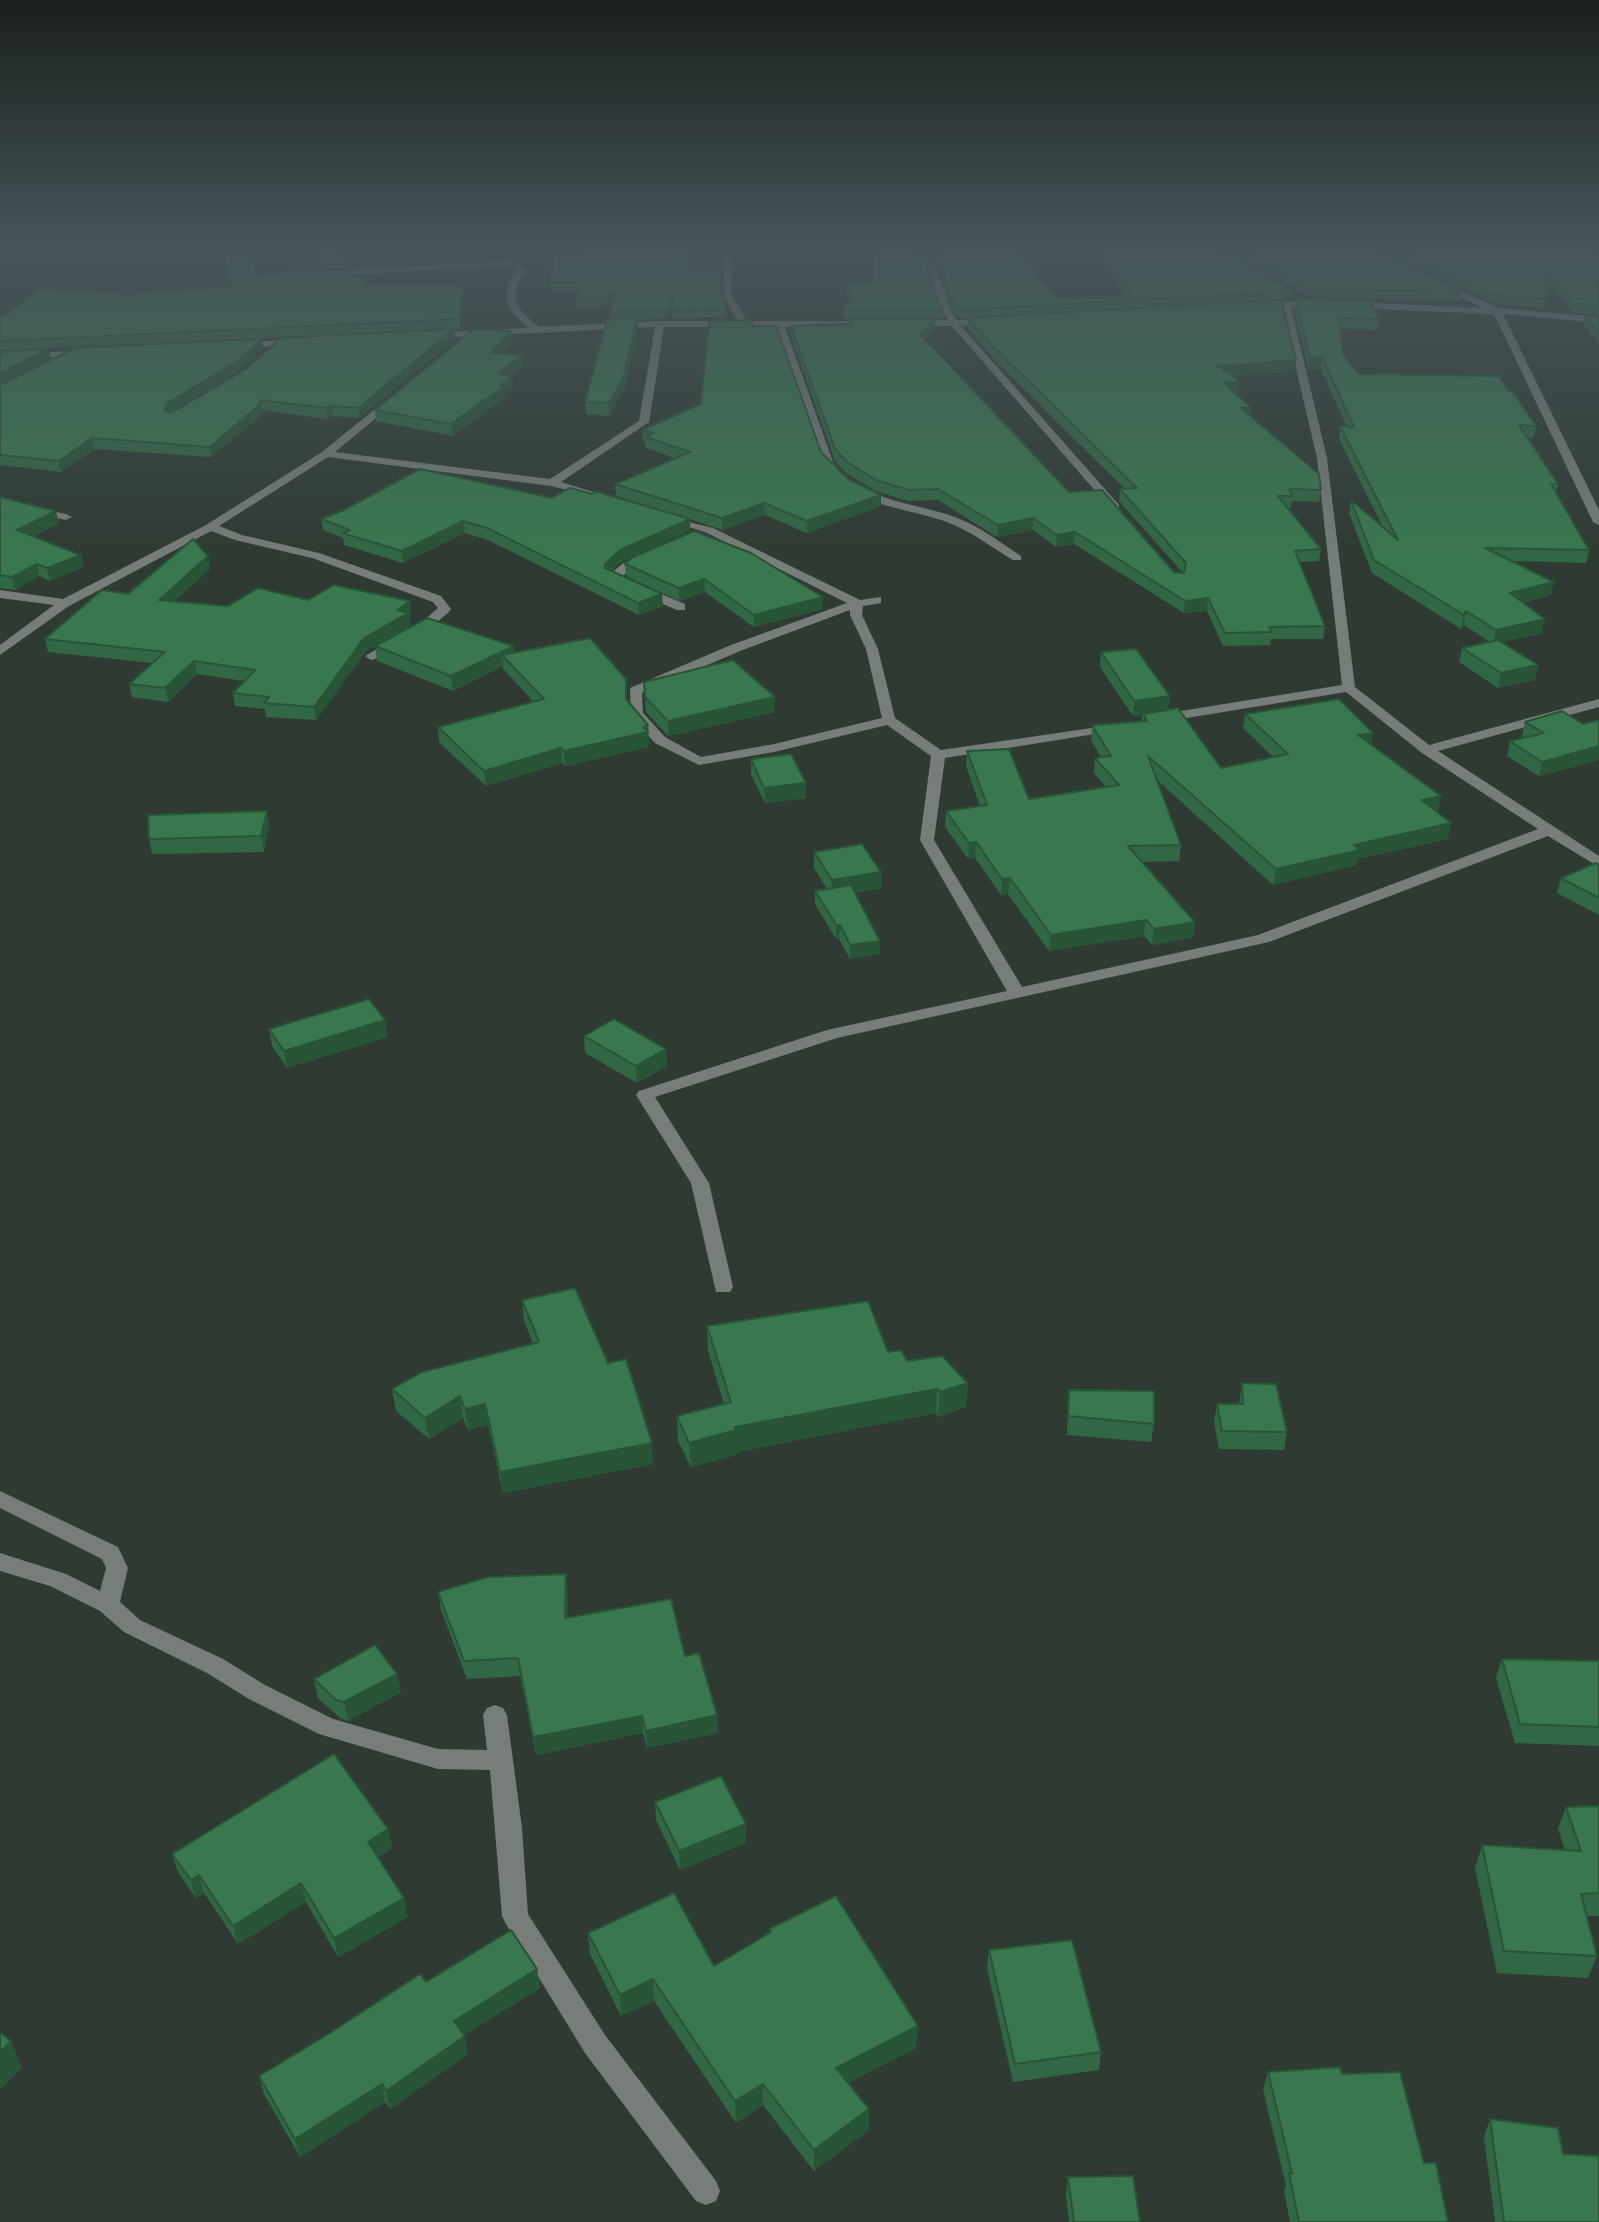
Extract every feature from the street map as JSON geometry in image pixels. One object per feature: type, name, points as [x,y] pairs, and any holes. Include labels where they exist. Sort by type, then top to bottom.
[{"type":"street","points":[[0,356],[91,353]]},
{"type":"street","points":[[261,359],[268,353]]},
{"type":"street","points":[[552,482],[644,422],[655,353]]},
{"type":"street","points":[[789,353],[828,462],[837,477],[855,491],[953,521],[1017,558]]},
{"type":"street","points":[[980,353],[1126,519]]},
{"type":"street","points":[[1297,353],[1322,458],[1349,688],[1427,750],[1599,863]]},
{"type":"street","points":[[1517,353],[1599,522]]},
{"type":"street","points":[[55,364],[77,354]]},
{"type":"street","points":[[0,651],[65,603],[210,527],[326,454],[400,394]]},
{"type":"street","points":[[326,454],[552,482],[617,502]]},
{"type":"street","points":[[0,503],[66,517]]},
{"type":"street","points":[[656,514],[709,530],[857,603]]},
{"type":"street","points":[[210,527],[239,538],[315,555],[437,599],[445,609],[425,626],[372,656]]},
{"type":"street","points":[[686,539],[709,530]]},
{"type":"street","points":[[651,554],[626,566],[613,578],[681,607]]},
{"type":"street","points":[[0,594],[65,603]]},
{"type":"street","points":[[877,600],[857,603],[690,666],[635,691],[636,714],[660,740],[699,761],[774,748],[889,720]]},
{"type":"street","points":[[857,603],[856,615],[872,649],[889,720],[938,755],[1349,688]]},
{"type":"street","points":[[1427,750],[1599,703]]},
{"type":"street","points":[[938,755],[927,839],[1018,995]]},
{"type":"street","points":[[723,1287],[700,1183],[645,1094],[833,1034],[1263,939],[1547,831]]},
{"type":"street","points":[[0,1499],[110,1553],[117,1567],[108,1605]]},
{"type":"street","points":[[0,1562],[58,1580],[108,1605],[132,1626],[215,1666],[257,1692],[327,1727],[438,1759],[499,1760]]},
{"type":"street","points":[[495,1715],[509,1828],[514,1916],[595,2044],[706,2191]]},
{"type":"building","points":[[0,353],[41,353],[0,373]]},
{"type":"building","points":[[65,353],[247,353],[166,404],[165,411],[171,413],[248,368],[265,353],[425,353],[358,408],[326,408],[260,400],[259,405],[210,447],[92,438],[59,461],[0,455],[0,385]]},
{"type":"building","points":[[445,353],[522,355],[497,374],[512,376],[500,385],[504,386],[451,424],[375,410]]},
{"type":"building","points":[[598,353],[629,353],[623,379],[609,403],[585,402]]},
{"type":"building","points":[[706,353],[786,353],[821,452],[848,479],[881,495],[807,521],[764,503],[722,518],[615,484],[690,452],[645,437],[654,433],[642,430],[701,404]]},
{"type":"building","points":[[801,353],[938,353],[1069,492],[1102,490],[1174,572],[1184,573],[1186,563],[1120,489],[1137,488],[1000,353],[1294,353],[1296,360],[1217,366],[1240,381],[1225,383],[1251,408],[1241,408],[1319,474],[1321,490],[1289,489],[1293,496],[1278,496],[1321,549],[1295,551],[1325,626],[1269,627],[1272,632],[1225,633],[1208,598],[1185,601],[1075,532],[1057,535],[1033,518],[998,525],[938,489],[909,490],[876,480],[847,462],[835,449]]},
{"type":"building","points":[[1309,353],[1343,353],[1359,374],[1499,376],[1536,426],[1519,425],[1558,484],[1551,484],[1589,550],[1485,548],[1554,582],[1510,593],[1545,619],[1496,630],[1466,611],[1464,615],[1374,560],[1351,500],[1398,540],[1340,426],[1354,427],[1322,357],[1310,358]]},
{"type":"building","points":[[420,469],[552,498],[570,488],[592,494],[598,492],[690,519],[620,550],[605,564],[605,568],[662,594],[638,603],[487,528],[463,521],[402,551],[342,533],[350,530],[321,519],[344,510]]},
{"type":"building","points":[[0,497],[56,511],[17,530],[81,555],[47,568],[37,564],[12,577],[0,575]]},
{"type":"building","points":[[694,531],[751,553],[823,597],[754,615],[704,579],[679,588],[625,564],[631,558]]},
{"type":"building","points":[[193,539],[208,556],[159,600],[228,606],[258,588],[308,600],[334,585],[410,601],[397,610],[408,613],[364,638],[314,707],[264,703],[269,697],[233,693],[255,670],[194,661],[165,688],[129,684],[165,652],[45,639],[102,590],[128,594]]},
{"type":"building","points":[[427,618],[514,646],[451,676],[375,646]]},
{"type":"building","points":[[590,638],[626,679],[626,699],[648,725],[643,727],[648,732],[564,751],[561,748],[484,771],[438,727],[544,699],[502,655]]},
{"type":"building","points":[[1498,640],[1538,665],[1501,673],[1462,648]]},
{"type":"building","points":[[1136,649],[1170,696],[1134,701],[1101,652]]},
{"type":"building","points":[[733,660],[775,697],[668,721],[645,697],[644,682]]},
{"type":"building","points":[[1339,699],[1373,733],[1358,735],[1441,796],[1422,800],[1451,823],[1354,845],[1360,850],[1276,869],[1148,756],[1181,845],[1128,846],[1195,922],[1154,929],[1146,920],[1051,935],[1010,878],[1002,879],[976,842],[969,843],[946,811],[987,805],[967,751],[1009,749],[1029,799],[1119,785],[1095,758],[1111,756],[1092,725],[1147,721],[1143,714],[1178,708],[1221,768],[1288,754],[1245,714]]},
{"type":"building","points":[[1562,711],[1583,724],[1599,720],[1599,746],[1542,762],[1510,741],[1544,733],[1525,722]]},
{"type":"building","points":[[791,754],[806,783],[764,788],[751,759]]},
{"type":"building","points":[[267,811],[261,836],[149,839],[148,815]]},
{"type":"building","points":[[862,844],[881,872],[832,880],[814,852]]},
{"type":"building","points":[[1596,863],[1599,865],[1599,898],[1561,878]]},
{"type":"building","points":[[851,885],[880,941],[850,945],[840,925],[837,926],[815,891]]},
{"type":"building","points":[[369,999],[385,1020],[284,1051],[269,1029]]},
{"type":"building","points":[[614,1019],[666,1049],[636,1066],[584,1036]]},
{"type":"building","points":[[575,1288],[608,1363],[626,1359],[652,1443],[500,1472],[485,1404],[465,1409],[460,1396],[425,1418],[392,1389],[422,1372],[539,1342],[522,1300]]},
{"type":"building","points":[[868,1301],[888,1352],[901,1350],[907,1361],[942,1356],[968,1383],[940,1392],[937,1389],[735,1427],[736,1430],[689,1443],[677,1416],[731,1402],[707,1326]]},
{"type":"building","points":[[1242,1383],[1276,1384],[1287,1432],[1222,1431],[1217,1404],[1243,1404]]},
{"type":"building","points":[[1069,1390],[1154,1391],[1154,1424],[1068,1416]]},
{"type":"building","points":[[566,1574],[565,1618],[671,1599],[685,1656],[699,1653],[717,1715],[646,1731],[642,1716],[533,1737],[518,1658],[464,1661],[438,1592],[488,1577]]},
{"type":"building","points":[[375,1645],[397,1674],[344,1702],[336,1700],[314,1679]]},
{"type":"building","points":[[1502,1659],[1599,1661],[1599,1727],[1520,1724]]},
{"type":"building","points":[[334,1754],[388,1829],[368,1842],[404,1898],[334,1938],[301,1883],[233,1926],[199,1875],[191,1880],[172,1854]]},
{"type":"building","points":[[721,1776],[746,1824],[679,1851],[655,1802]]},
{"type":"building","points":[[1599,1806],[1599,1893],[1581,1894],[1597,1956],[1504,1951],[1482,1845],[1581,1851],[1566,1807]]},
{"type":"building","points":[[674,1893],[714,1966],[771,1932],[769,1929],[836,1896],[918,2026],[836,2068],[869,2109],[814,2150],[763,2084],[735,2101],[653,1979],[620,1995],[588,1933]]},
{"type":"building","points":[[511,1930],[537,1969],[454,2021],[465,2036],[386,2091],[382,2084],[295,2139],[259,2076],[420,1974],[426,1982]]},
{"type":"building","points":[[1072,1940],[1101,2052],[1015,2064],[989,1950]]},
{"type":"building","points":[[0,2032],[11,2041],[0,2052]]},
{"type":"building","points":[[1340,2067],[1342,2074],[1400,2072],[1424,2163],[1436,2163],[1448,2222],[1299,2222],[1289,2173],[1292,2173],[1268,2072]]},
{"type":"building","points":[[1490,2119],[1558,2128],[1563,2154],[1599,2156],[1599,2222],[1504,2222]]},
{"type":"building","points":[[1133,2176],[1140,2222],[1074,2222],[1068,2177]]}]
